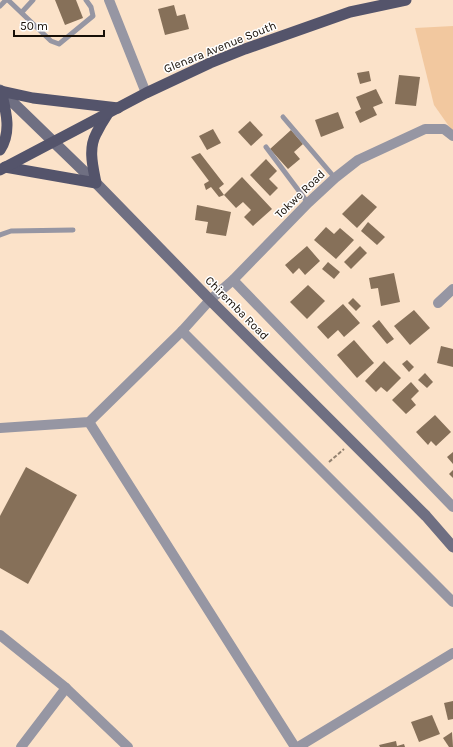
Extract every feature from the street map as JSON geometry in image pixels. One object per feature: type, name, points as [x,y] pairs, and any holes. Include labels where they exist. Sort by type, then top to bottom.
[{"type":"main road","name":"Glenara Avenue South","points":[[3,169],[146,93],[210,63],[350,12],[406,0]]},
{"type":"main road","points":[[0,150],[3,146],[7,132],[8,117],[1,91],[33,98],[118,108]]},
{"type":"main road","name":"Chiremba Road","points":[[1,91],[96,183],[210,300],[426,516],[453,547]]},
{"type":"main road","points":[[3,169],[96,183],[92,145],[95,136],[108,114]]},
{"type":"street","points":[[109,0],[146,93]]},
{"type":"street","name":"Tokwe Road","points":[[89,422],[182,330],[210,300],[233,280],[335,178],[358,160],[424,129],[444,129],[453,136]]},
{"type":"street","name":"Chiremba Road","points":[[233,280],[453,507]]},
{"type":"street","points":[[438,303],[453,289]]},
{"type":"street","points":[[182,330],[453,602]]},
{"type":"street","points":[[0,428],[89,422],[295,747]]},
{"type":"street","points":[[0,635],[66,688],[128,747]]},
{"type":"street","points":[[298,747],[453,653]]},
{"type":"street","points":[[21,747],[66,688]]},
{"type":"lane","points":[[0,6],[7,0],[22,12],[51,41],[59,44],[93,16],[91,7],[86,0]]},
{"type":"lane","points":[[22,12],[32,0]]},
{"type":"lane","points":[[282,118],[335,178]]},
{"type":"lane","points":[[266,147],[308,204]]},
{"type":"lane","points":[[0,235],[11,231],[73,230]]},
{"type":"path","points":[[321,470],[352,442]]},
{"type":"shaded area","points":[[453,26],[453,132],[434,105],[415,28]]},
{"type":"building","points":[[55,0],[76,0],[83,18],[65,25]]},
{"type":"building","points":[[174,5],[177,16],[185,14],[189,29],[165,35],[158,9]]},
{"type":"building","points":[[369,71],[371,81],[360,84],[357,73]]},
{"type":"building","points":[[399,75],[420,77],[416,106],[395,104]]},
{"type":"building","points":[[376,89],[383,103],[373,107],[377,115],[360,123],[355,112],[361,109],[356,97]]},
{"type":"building","points":[[338,112],[344,128],[321,137],[315,120]]},
{"type":"building","points":[[250,121],[263,135],[251,146],[238,132]]},
{"type":"building","points":[[213,129],[221,143],[207,150],[199,136]]},
{"type":"building","points":[[291,130],[303,144],[294,152],[300,159],[288,169],[270,149]]},
{"type":"building","points":[[200,153],[224,184],[219,188],[224,195],[219,197],[211,187],[206,190],[204,184],[209,181],[191,157]]},
{"type":"building","points":[[266,159],[277,171],[269,179],[278,188],[270,196],[250,175]]},
{"type":"building","points":[[242,177],[272,209],[253,226],[244,217],[251,210],[243,202],[236,208],[224,195]]},
{"type":"building","points":[[362,194],[377,207],[357,228],[342,214]]},
{"type":"building","points":[[197,205],[231,212],[226,236],[206,233],[208,222],[195,220]]},
{"type":"building","points":[[368,222],[385,237],[377,245],[361,231]]},
{"type":"building","points":[[326,227],[334,234],[340,228],[354,240],[336,259],[314,240]]},
{"type":"building","points":[[307,246],[320,261],[305,275],[299,268],[293,274],[285,265]]},
{"type":"building","points":[[360,246],[367,253],[351,269],[344,262]]},
{"type":"building","points":[[328,262],[340,272],[334,279],[322,269]]},
{"type":"building","points":[[394,273],[400,302],[381,306],[378,288],[371,289],[369,278]]},
{"type":"building","points":[[308,285],[325,301],[307,319],[290,302]]},
{"type":"building","points":[[353,298],[361,306],[356,311],[348,303]]},
{"type":"building","points":[[343,304],[360,323],[344,337],[338,330],[328,339],[317,327]]},
{"type":"building","points":[[414,310],[430,328],[410,345],[394,326]]},
{"type":"building","points":[[379,320],[394,339],[387,344],[372,326]]},
{"type":"building","points":[[354,340],[374,363],[357,378],[337,355]]},
{"type":"building","points":[[441,346],[453,349],[453,367],[437,363]]},
{"type":"building","points":[[407,360],[414,367],[409,372],[402,364]]},
{"type":"building","points":[[384,361],[401,378],[387,392],[381,387],[376,392],[365,381]]},
{"type":"building","points":[[425,373],[433,382],[427,388],[418,380]]},
{"type":"building","points":[[411,382],[419,391],[411,399],[416,405],[406,414],[392,400]]},
{"type":"building","points":[[435,415],[451,432],[436,446],[431,441],[428,445],[416,432]]},
{"type":"building","points":[[453,452],[453,464],[447,457]]},
{"type":"building","points":[[26,467],[77,495],[28,584],[0,568],[0,516]]},
{"type":"building","points":[[453,470],[453,478],[449,474]]},
{"type":"building","points":[[453,701],[453,719],[448,720],[444,703]]},
{"type":"building","points":[[432,715],[440,734],[419,742],[411,722]]},
{"type":"building","points":[[452,732],[453,747],[449,747],[443,738]]},
{"type":"building","points":[[396,741],[397,746],[404,744],[405,747],[380,747],[379,745]]}]
